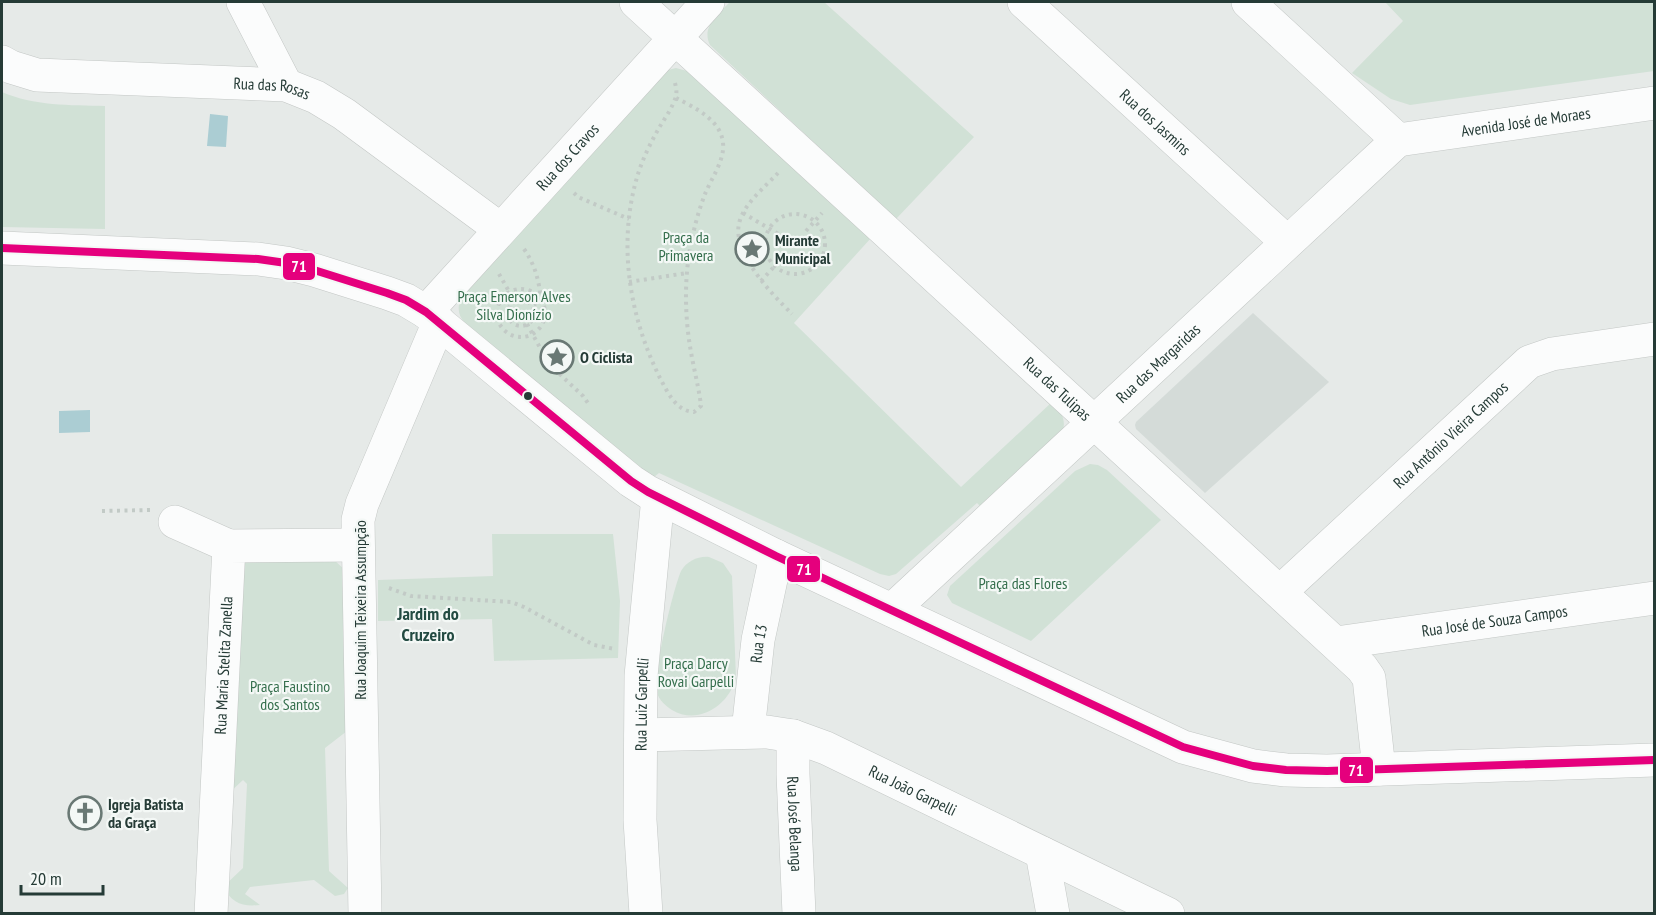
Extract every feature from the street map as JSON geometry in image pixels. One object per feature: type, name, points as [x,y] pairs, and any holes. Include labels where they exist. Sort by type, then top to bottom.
[{"type":"street","points":[[243,2],[286,85]]},
{"type":"street","name":"Rua das Tulipas","points":[[636,2],[1336,643],[1369,678]]},
{"type":"street","name":"Rua dos Cravos","points":[[433,317],[510,235],[675,38],[708,2]]},
{"type":"street","name":"Rua dos Jasmins","points":[[1023,2],[1287,242]]},
{"type":"street","points":[[1248,2],[1398,140]]},
{"type":"street","name":"Rua das Rosas","points":[[2,62],[38,75],[286,85],[344,114],[510,235]]},
{"type":"street","name":"Avenida José de Moraes","points":[[1398,140],[1654,103]]},
{"type":"street","name":"Rua das Margaridas","points":[[892,610],[1398,140]]},
{"type":"street","points":[[2,248],[258,259],[314,270],[406,300],[433,317],[631,482],[776,556],[1192,750],[1253,766],[1286,770],[1654,759]]},
{"type":"street","name":"Rua Joaquim Teixeira Assumpção","points":[[359,913],[358,519],[433,317]]},
{"type":"street","name":"Rua Antônio Vieira Campos","points":[[1280,592],[1529,363],[1552,354],[1654,339]]},
{"type":"street","name":"Rua Luiz Garpelli","points":[[646,914],[641,829],[643,650],[658,497]]},
{"type":"street","points":[[175,522],[229,546],[357,545]]},
{"type":"street","name":"Rua Maria Stelita Zanella","points":[[212,914],[229,546]]},
{"type":"street","name":"Rua 13","points":[[748,731],[758,640],[776,556]]},
{"type":"street","name":"Rua José de Souza Campos","points":[[1336,643],[1654,598]]},
{"type":"street","points":[[1379,769],[1369,678],[1370,664],[1378,646],[1388,635]]},
{"type":"street","name":"Rua João Garpelli","points":[[641,735],[748,731],[793,736],[826,748],[1168,914]]},
{"type":"street","name":"Rua José Belanga","points":[[793,736],[799,914]]},
{"type":"street","points":[[1042,853],[1053,914]]},
{"type":"path","points":[[676,98],[696,108],[717,126],[724,142],[722,156],[704,196],[693,235],[687,273],[690,349],[701,406],[694,412],[676,405],[652,363],[635,314],[629,282],[629,219],[638,173],[652,140],[676,98]]},
{"type":"path","points":[[784,166],[743,213],[738,227],[740,240],[751,267],[792,314]]},
{"type":"path","points":[[567,187],[578,197],[629,219]]},
{"type":"path","points":[[743,213],[780,235]]},
{"type":"path","points":[[790,214],[799,214],[815,222],[821,230],[825,249],[816,266],[800,274],[782,271],[775,266],[765,248],[769,229],[775,222],[790,214]]},
{"type":"path","points":[[806,231],[815,222]]},
{"type":"path","points":[[510,235],[531,259],[537,272],[544,307],[543,322],[533,334],[519,337],[501,326],[498,318],[499,303],[510,292],[523,289],[530,291],[541,300]]},
{"type":"path","points":[[810,253],[821,259]]},
{"type":"path","points":[[761,280],[783,257]]},
{"type":"path","points":[[495,267],[515,302]]},
{"type":"path","points":[[629,282],[687,273]]},
{"type":"path","points":[[531,306],[541,300]]},
{"type":"path","points":[[524,301],[531,306],[534,314],[527,324],[518,326],[510,320],[508,312],[515,302],[524,301]]},
{"type":"path","points":[[494,330],[510,320]]},
{"type":"path","points":[[527,324],[549,364],[583,396],[595,413]]},
{"type":"path","points":[[102,511],[153,510],[175,522]]},
{"type":"path","points":[[358,583],[378,583],[411,596],[511,602],[525,607],[594,645],[643,650]]},
{"type":"shaded area","points":[[1253,313],[1329,382],[1205,493],[1136,429],[1135,425]]},
{"type":"green space","points":[[730,2],[824,2],[974,137],[896,219],[710,45],[709,27]]},
{"type":"green space","points":[[1385,2],[1654,2],[1654,71],[1410,105],[1391,99],[1352,73],[1403,21]]},
{"type":"green space","points":[[676,68],[687,71],[871,238],[794,323],[961,487],[1052,402],[1062,415],[1063,431],[981,507],[977,503],[896,574],[889,576],[880,574],[659,473],[654,477],[631,461],[465,323],[461,317],[459,305],[461,298],[668,70]]},
{"type":"green space","points":[[2,92],[39,102],[105,106],[105,229],[2,227]]},
{"type":"green space","name":"Praça das Flores","points":[[1090,464],[1107,470],[1161,520],[1031,641],[952,603],[947,595],[950,586],[1075,471]]},
{"type":"green space","points":[[492,534],[613,534],[620,601],[618,658],[494,661],[492,619],[378,621],[378,580],[493,576]]},
{"type":"green space","name":"Praça Darcy Rovai Garpelli","points":[[709,557],[723,563],[732,576],[736,678],[727,697],[720,704],[702,714],[692,716],[672,710],[665,705],[659,698],[656,683],[660,651],[681,571],[693,560]]},
{"type":"green space","name":"Praça Faustino dos Santos","points":[[334,560],[345,570],[347,731],[325,748],[329,871],[348,888],[344,894],[335,896],[314,880],[250,887],[245,894],[260,905],[238,903],[223,887],[243,868],[247,784],[243,780],[228,794],[242,562]]},
{"type":"water","points":[[210,114],[228,116],[226,147],[207,146]]},
{"type":"water","points":[[90,410],[90,432],[59,433],[59,411]]},
{"type":"transit line","name":"71","points":[[2,248],[258,259],[314,270],[406,300],[426,312],[631,481],[648,492],[776,556],[1183,747],[1253,766],[1286,770],[1327,771],[1654,760]]},
{"type":"place","name":"Mirante Municipal","points":[[752,249]]},
{"type":"place","name":"O Ciclista","points":[[557,357]]},
{"type":"place","name":"Igreja Batista da Graça","points":[[85,813]]},
{"type":"district","name":"Jardim do Cruzeiro","points":[[428,624]]},
{"type":"park label","name":"Praça da Primavera","points":[[686,246]]},
{"type":"park label","name":"Praça Emerson Alves Silva Dionízio","points":[[514,305]]}]
